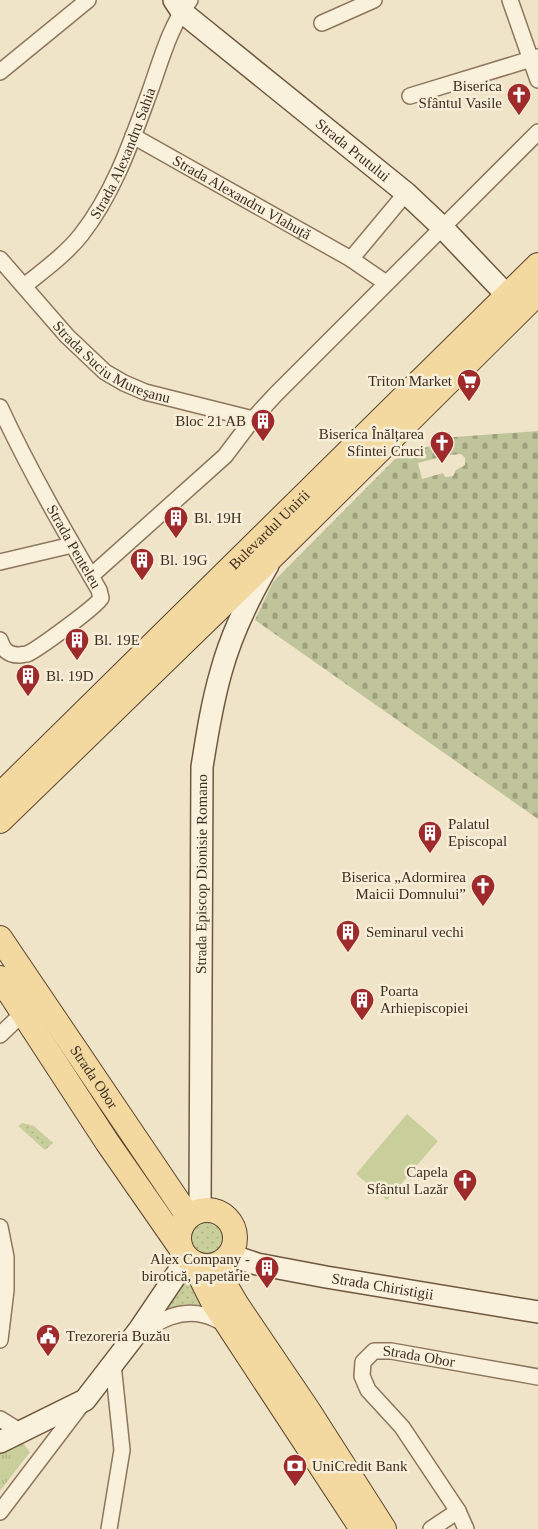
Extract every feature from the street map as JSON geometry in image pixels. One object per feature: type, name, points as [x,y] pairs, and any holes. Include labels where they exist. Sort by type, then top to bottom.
[{"type":"main road","name":"Bulevardul Unirii","points":[[5,799],[276,552],[514,302],[538,265]]},
{"type":"main road","name":"Bulevardul Unirii","points":[[5,799],[514,302],[538,293]]},
{"type":"main road","points":[[0,842],[5,799]]},
{"type":"main road","name":"Strada Obor","points":[[0,938],[194,1213]]},
{"type":"main road","name":"Strada Obor","points":[[0,978],[108,1142],[187,1257],[227,1324],[362,1529]]},
{"type":"main road","points":[[226,1258],[209,1267],[187,1257],[178,1238],[179,1230],[194,1213],[214,1210],[226,1217],[231,1224],[235,1239],[226,1258],[227,1288],[384,1529]]},
{"type":"street","points":[[0,72],[88,0]]},
{"type":"street","points":[[322,23],[374,0]]},
{"type":"street","points":[[510,0],[534,58],[538,80]]},
{"type":"street","name":"Strada Alexandru Sahia","points":[[24,286],[66,251],[80,236],[107,195],[133,136],[182,4]]},
{"type":"street","name":"Strada Prutului","points":[[182,4],[406,193],[442,227],[514,302]]},
{"type":"street","points":[[410,96],[534,58]]},
{"type":"street","points":[[91,576],[219,462],[237,442],[253,419],[538,132]]},
{"type":"street","name":"Strada Alexandru Vlahuță","points":[[133,136],[351,259],[386,283]]},
{"type":"street","points":[[351,259],[406,193]]},
{"type":"street","name":"Strada Suciu Mureșanu","points":[[0,259],[66,336],[105,372],[124,384],[145,392],[253,419]]},
{"type":"street","name":"Strada Penteleu","points":[[0,407],[32,473],[101,594],[99,602],[27,654],[11,654],[3,649],[0,640]]},
{"type":"street","points":[[0,562],[72,545]]},
{"type":"street","name":"Strada Episcop Dionisie Romano","points":[[194,1213],[202,767],[221,671],[248,603],[276,552]]},
{"type":"street","points":[[0,1035],[23,1013]]},
{"type":"street","points":[[0,1227],[6,1257],[6,1290],[0,1340]]},
{"type":"street","points":[[0,1512],[113,1364],[187,1257]]},
{"type":"street","name":"Strada Chiristigii","points":[[226,1258],[326,1277],[538,1312]]},
{"type":"street","points":[[131,1339],[154,1324],[178,1314],[204,1315],[227,1324]]},
{"type":"street","name":"Strada Obor","points":[[466,1529],[458,1511],[402,1428],[368,1390],[362,1376],[364,1362],[374,1351],[391,1350],[538,1377]]},
{"type":"street","points":[[109,1529],[122,1450],[113,1364]]},
{"type":"street","points":[[0,1442],[85,1400]]},
{"type":"street","points":[[0,1419],[21,1432]]},
{"type":"street","points":[[431,1529],[458,1511]]},
{"type":"green space","points":[[538,431],[538,819],[255,620],[273,582],[395,459],[454,437]],"holes":[[[445,450],[450,455],[461,454],[465,458],[465,465],[456,470],[453,476],[445,477],[443,473],[422,479],[418,463],[437,458],[438,454]]]},
{"type":"green space","points":[[407,1114],[438,1141],[387,1200],[356,1174]]},
{"type":"green space","points":[[23,1123],[34,1126],[53,1143],[45,1150],[18,1126]]},
{"type":"green space","points":[[208,1214],[221,1220],[228,1228],[230,1238],[228,1248],[222,1256],[204,1263],[192,1256],[183,1237],[188,1223]]},
{"type":"green space","points":[[186,1272],[203,1305],[184,1304],[159,1316]]},
{"type":"green space","points":[[20,1440],[30,1452],[0,1491],[0,1451]]},
{"type":"place","name":"Biserica Sfântul Vasile","points":[[519,116]]},
{"type":"place","name":"Triton Market","points":[[469,402]]},
{"type":"place","name":"Bloc 21 AB","points":[[263,442]]},
{"type":"place","name":"Biserica Înălțarea Sfintei Cruci","points":[[442,464]]},
{"type":"place","name":"Bl. 19H","points":[[176,539]]},
{"type":"place","name":"Bl. 19G","points":[[142,581]]},
{"type":"place","name":"Bl. 19E","points":[[77,661]]},
{"type":"place","name":"Bl. 19D","points":[[28,697]]},
{"type":"place","name":"Palatul Episcopal","points":[[430,854]]},
{"type":"place","name":"Biserica „Adormirea Maicii Domnului”","points":[[483,907]]},
{"type":"place","name":"Seminarul vechi","points":[[348,953]]},
{"type":"place","name":"Poarta Arhiepiscopiei","points":[[362,1021]]},
{"type":"place","name":"Capela Sfântul Lazăr","points":[[465,1202]]},
{"type":"place","name":"Alex Company - birotică, papetărie","points":[[267,1289]]},
{"type":"place","name":"Trezoreria Buzău","points":[[48,1357]]},
{"type":"place","name":"UniCredit Bank","points":[[295,1487]]}]
